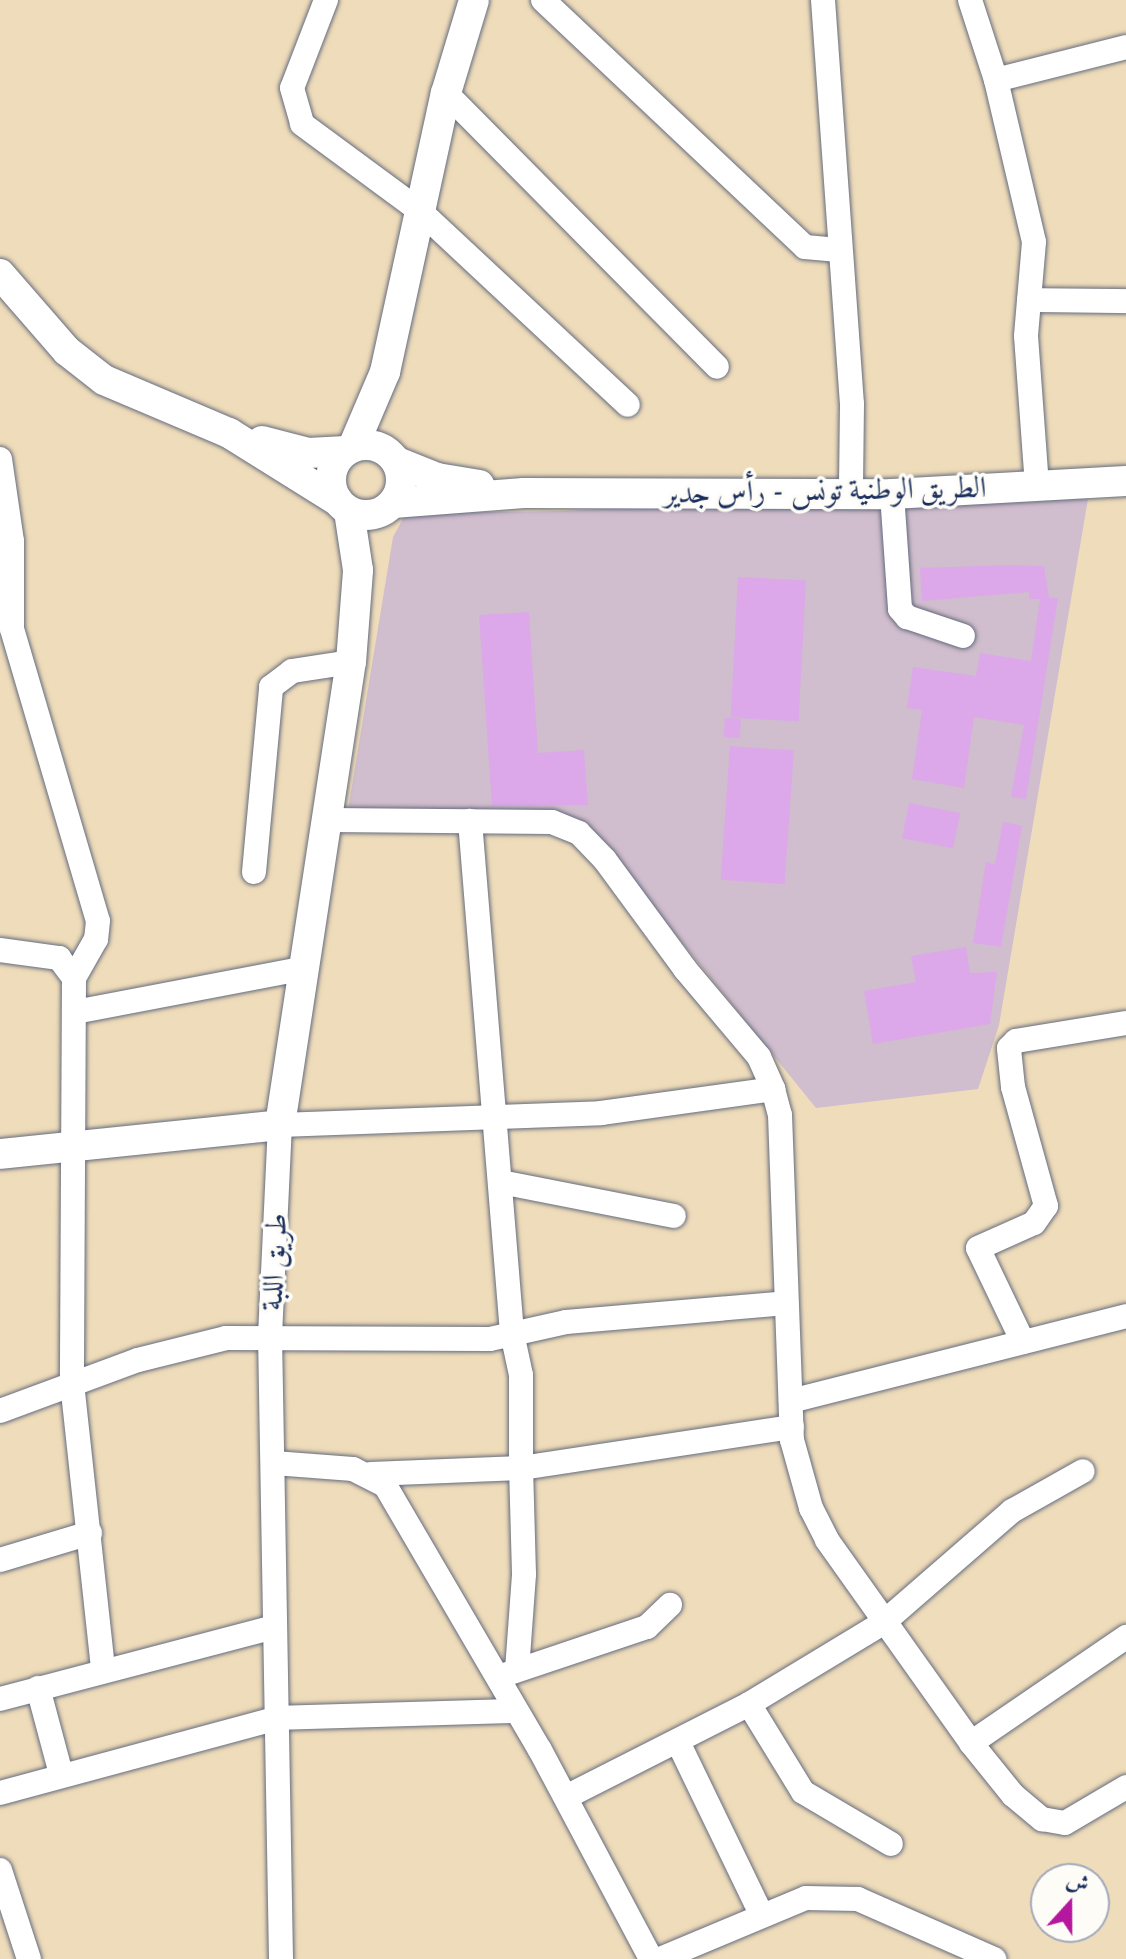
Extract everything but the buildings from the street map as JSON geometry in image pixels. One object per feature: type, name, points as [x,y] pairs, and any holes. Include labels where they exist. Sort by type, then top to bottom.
[{"type":"main road","points":[[364,507],[331,480],[350,449],[385,372],[446,93],[474,0]]},
{"type":"main road","points":[[0,274],[67,351],[104,380],[229,433],[364,507]]},
{"type":"main road","points":[[364,507],[402,479],[385,429],[385,372]]},
{"type":"main road","points":[[229,433],[308,453],[374,446],[394,459]]},
{"type":"main road","name":"الطريق الوطنية تونس - رأس جدير","points":[[394,459],[437,478],[524,493]]},
{"type":"main road","name":"الطريق الوطنية تونس - رأس جدير","points":[[364,507],[524,493],[892,494],[1126,481]]},
{"type":"main road","name":"طريق اللبة","points":[[280,1125],[330,820],[351,662],[364,507]]},
{"type":"main road","points":[[0,1154],[280,1125]]},
{"type":"street","points":[[326,0],[292,88],[294,107],[302,124],[420,211],[628,405]]},
{"type":"street","points":[[543,0],[805,247],[839,250]]},
{"type":"street","points":[[823,0],[852,404],[851,492]]},
{"type":"street","points":[[970,0],[996,80],[1034,242],[1026,336],[1037,485]]},
{"type":"street","points":[[996,80],[1126,47]]},
{"type":"street","points":[[446,93],[717,367]]},
{"type":"street","points":[[1029,300],[1126,301]]},
{"type":"street","points":[[0,459],[12,541],[12,629],[98,921],[96,939],[74,978],[72,1383],[103,1668]]},
{"type":"street","points":[[892,494],[900,609],[907,617],[963,636]]},
{"type":"street","points":[[254,872],[271,687],[292,671],[351,662]]},
{"type":"street","points":[[330,820],[552,822],[579,833],[759,1057],[773,1089],[780,1115],[792,1427],[811,1508],[883,1623],[1013,1795],[1052,1823],[1076,1818],[1126,1787]]},
{"type":"street","points":[[470,821],[512,1333],[521,1375],[524,1574],[508,1674]]},
{"type":"street","points":[[0,950],[59,958],[74,978]]},
{"type":"street","points":[[75,1012],[306,968]]},
{"type":"street","points":[[1023,1342],[978,1248],[1034,1223],[1046,1206],[1013,1087],[1009,1048],[1016,1041],[1126,1023]]},
{"type":"street","points":[[280,1125],[601,1113],[773,1089]]},
{"type":"street","name":"طريق اللبة","points":[[280,1125],[270,1336],[281,1959]]},
{"type":"street","points":[[501,1182],[674,1216]]},
{"type":"street","points":[[0,1411],[72,1383],[184,1347],[270,1336],[443,1340],[512,1333],[606,1317],[786,1303]]},
{"type":"street","points":[[791,1401],[1126,1316]]},
{"type":"street","points":[[274,1463],[371,1474],[521,1468],[792,1427]]},
{"type":"street","points":[[566,1797],[749,1704],[883,1623],[1012,1511],[1083,1471]]},
{"type":"street","points":[[371,1474],[385,1485],[508,1674],[516,1711],[566,1797],[651,1959]]},
{"type":"street","points":[[0,1560],[90,1533]]},
{"type":"street","points":[[508,1674],[647,1627],[670,1605]]},
{"type":"street","points":[[0,1699],[103,1668],[274,1627]]},
{"type":"street","points":[[971,1743],[1126,1637]]},
{"type":"street","points":[[38,1688],[61,1774]]},
{"type":"street","points":[[749,1704],[803,1792],[891,1844]]},
{"type":"street","points":[[0,1793],[61,1774],[278,1718],[516,1711]]},
{"type":"street","points":[[678,1742],[761,1914]]},
{"type":"street","points":[[0,1870],[29,1959]]},
{"type":"street","points":[[660,1959],[761,1914],[806,1898],[858,1899],[994,1959]]},
{"type":"shaded area","points":[[1091,481],[999,1025],[978,1089],[816,1108],[604,846],[584,830],[348,810],[393,537],[406,513],[564,511]]}]
